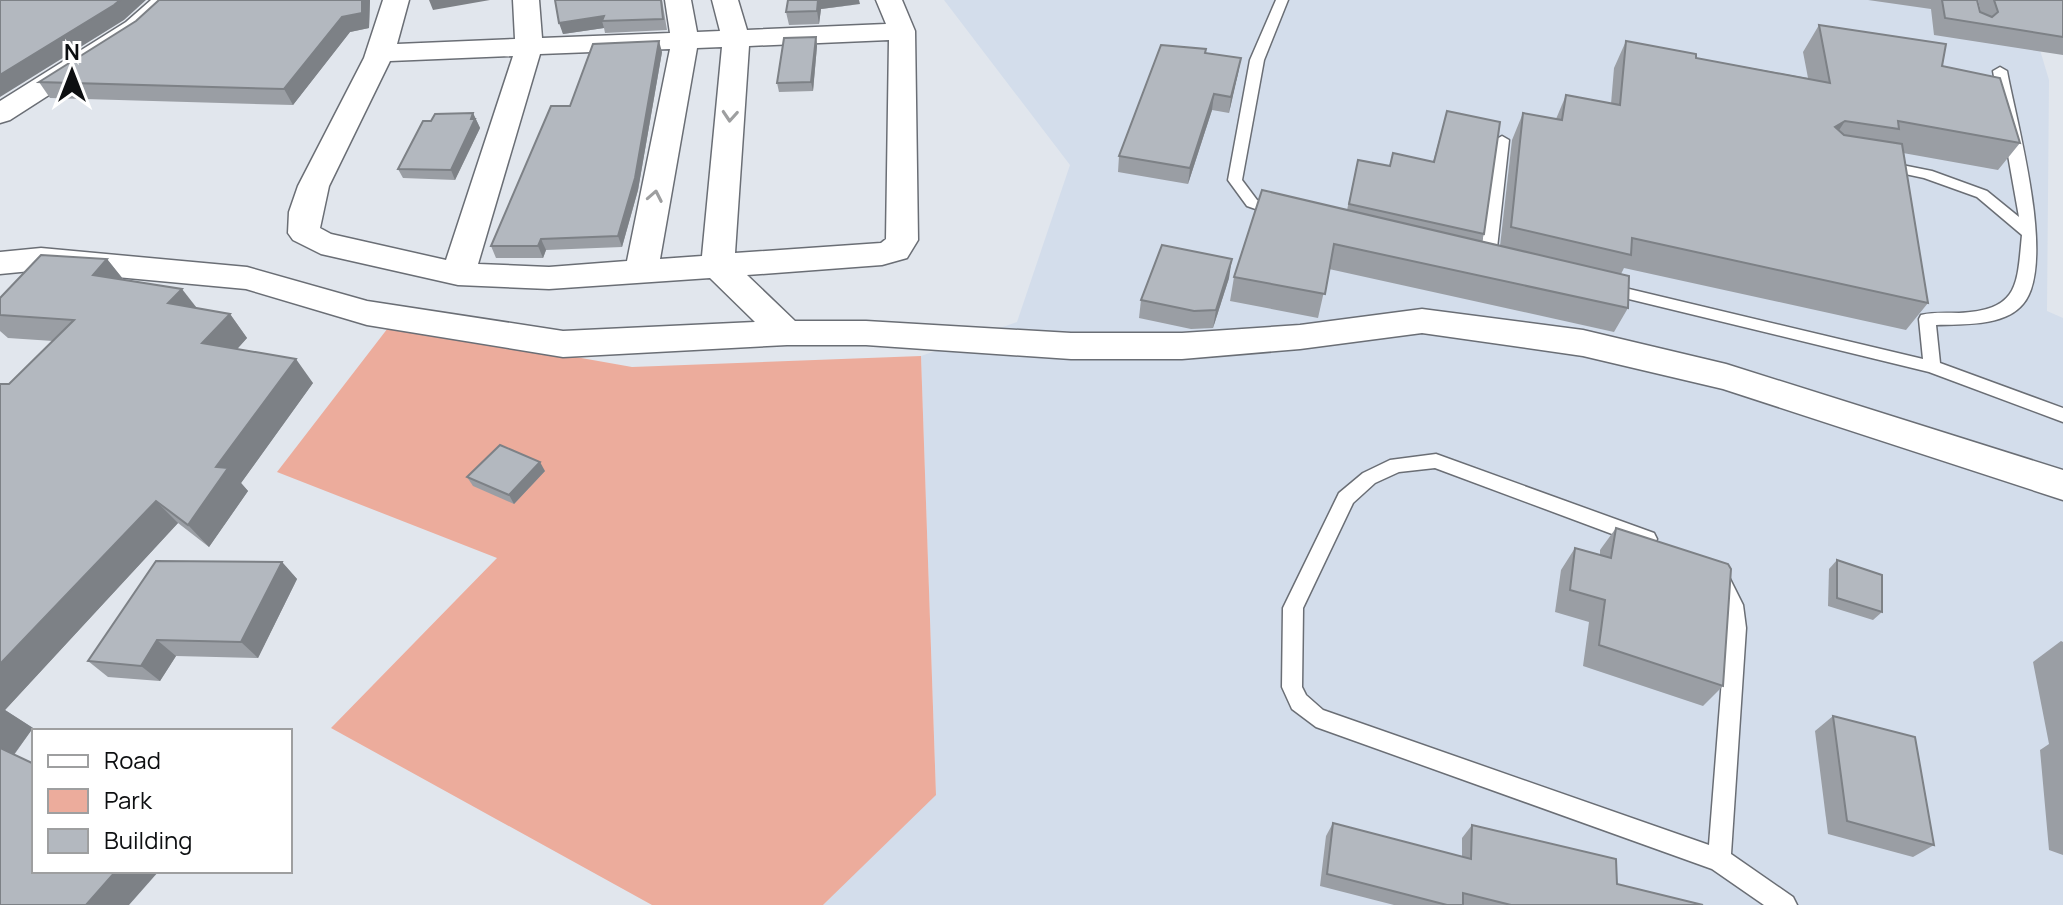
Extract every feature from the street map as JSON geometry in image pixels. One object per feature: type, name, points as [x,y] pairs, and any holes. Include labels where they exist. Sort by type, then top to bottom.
[{"type":"street","points":[[0,114],[135,28],[167,0]]},
{"type":"street","points":[[396,0],[383,53],[331,152],[304,213],[304,233],[321,243],[458,274],[549,278],[882,254],[899,246],[905,86],[902,31],[889,0]]},
{"type":"street","points":[[458,274],[529,47],[526,0]]},
{"type":"street","points":[[641,273],[685,40],[678,0]]},
{"type":"street","points":[[718,266],[736,38],[725,0]]},
{"type":"street","points":[[383,53],[902,31]]},
{"type":"street","points":[[0,263],[41,259],[247,278],[367,313],[563,344],[787,333],[866,333],[1071,346],[1182,346],[1300,337],[1422,321],[1583,343],[1726,377],[2063,485]]},
{"type":"street","points":[[718,266],[787,333]]},
{"type":"lane","points":[[1282,0],[1257,60],[1235,180],[1252,203],[1291,215]]},
{"type":"lane","points":[[1932,367],[1925,312],[1990,314],[2017,301],[2023,290],[2030,233],[2000,71]]},
{"type":"lane","points":[[1488,260],[1502,140]]},
{"type":"lane","points":[[1870,163],[1899,168],[1982,194],[2030,233]]},
{"type":"lane","points":[[1899,168],[1903,189]]},
{"type":"lane","points":[[1579,282],[1932,367],[2063,415]]},
{"type":"lane","points":[[1670,547],[1436,461],[1396,465],[1369,478],[1346,498],[1293,608],[1292,687],[1299,702],[1316,717],[1719,860],[1785,905]]},
{"type":"lane","points":[[1699,558],[1722,579],[1733,605],[1736,628],[1719,860]]},
{"type":"shaded area","points":[[944,0],[2025,0],[2049,80],[2047,311],[2063,318],[2063,905],[823,905],[936,794],[921,356],[1017,322],[1070,165]]},
{"type":"green space","points":[[391,324],[632,367],[921,356],[936,795],[823,905],[652,905],[331,728],[497,558],[277,472]]},
{"type":"building","points":[[0,0],[120,0],[0,75]]},
{"type":"building","points":[[159,0],[362,0],[362,13],[342,17],[284,89],[39,82],[136,21]]},
{"type":"building","points":[[555,0],[661,0],[663,19],[602,21],[604,16],[559,23]]},
{"type":"building","points":[[788,0],[818,0],[817,11],[786,12]]},
{"type":"building","points":[[1942,0],[1977,0],[1980,12],[1992,17],[1998,12],[1994,0],[2063,0],[2063,37],[1945,18]]},
{"type":"building","points":[[1819,25],[1946,44],[1942,66],[2000,78],[2020,143],[1898,121],[1899,129],[1845,121],[1835,127],[1844,135],[1902,144],[1928,303],[1632,238],[1631,255],[1511,227],[1523,113],[1562,120],[1566,95],[1620,105],[1626,41],[1696,54],[1696,58],[1830,83]]},
{"type":"building","points":[[816,37],[811,82],[777,83],[784,38]]},
{"type":"building","points":[[659,41],[635,178],[618,236],[541,239],[538,246],[491,246],[551,106],[570,106],[593,44]]},
{"type":"building","points":[[1161,45],[1206,49],[1205,53],[1241,58],[1231,97],[1214,94],[1190,168],[1119,156]]},
{"type":"building","points":[[1447,111],[1500,122],[1484,234],[1349,204],[1358,160],[1390,166],[1393,153],[1434,162]]},
{"type":"building","points":[[473,113],[471,119],[475,119],[451,170],[398,169],[423,121],[431,121],[435,114]]},
{"type":"building","points":[[1262,190],[1629,276],[1628,308],[1334,244],[1325,294],[1234,277]]},
{"type":"building","points":[[1162,245],[1232,259],[1216,310],[1194,311],[1141,300]]},
{"type":"building","points":[[41,255],[107,259],[93,275],[182,289],[168,303],[230,314],[202,343],[296,359],[216,467],[228,468],[188,525],[156,501],[0,664],[0,384],[9,384],[74,320],[0,315],[0,298]]},
{"type":"building","points":[[500,445],[540,462],[509,495],[467,477]]},
{"type":"building","points":[[1616,528],[1728,564],[1731,569],[1723,686],[1599,645],[1605,600],[1570,590],[1575,548],[1611,558]]},
{"type":"building","points":[[1837,560],[1882,575],[1882,612],[1837,598]]},
{"type":"building","points":[[156,561],[282,562],[241,642],[157,640],[141,666],[88,661]]},
{"type":"building","points":[[1833,716],[1915,737],[1934,845],[1847,821]]},
{"type":"building","points":[[0,748],[32,763],[32,873],[114,873],[86,905],[0,905]]},
{"type":"building","points":[[1333,823],[1471,859],[1472,825],[1616,859],[1617,884],[1703,905],[1511,905],[1463,893],[1463,905],[1447,905],[1327,874]]}]
